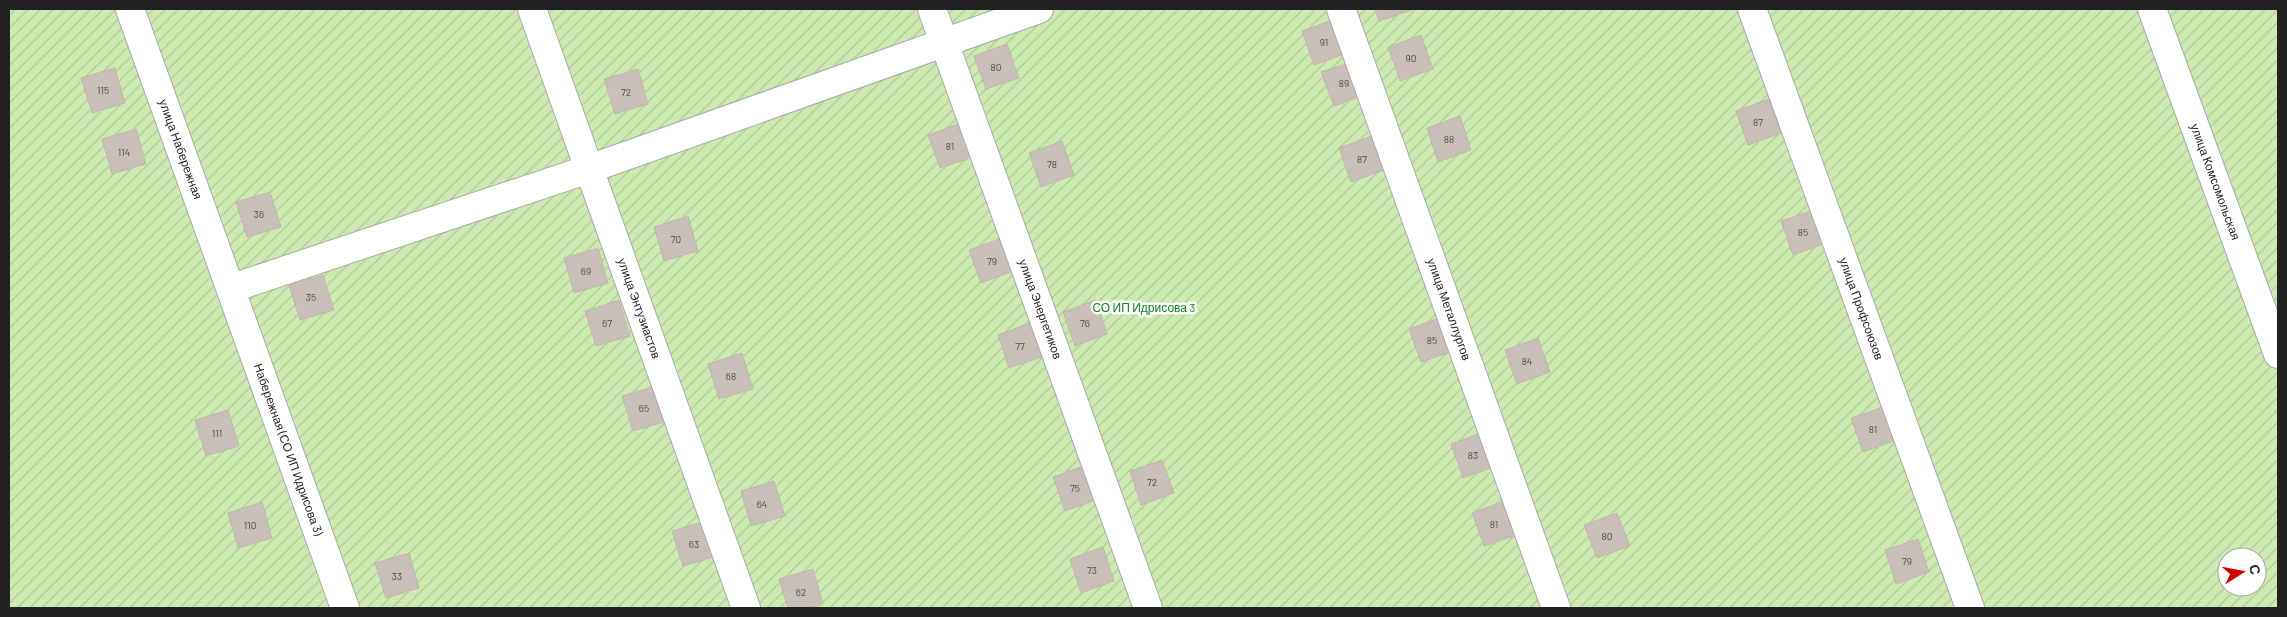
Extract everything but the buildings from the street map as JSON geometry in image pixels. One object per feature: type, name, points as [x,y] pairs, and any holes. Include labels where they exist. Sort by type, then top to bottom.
[{"type":"street","name":"улица Набережная","points":[[130,9],[232,288]]},
{"type":"street","name":"улица Энтузиастов","points":[[532,9],[746,608]]},
{"type":"street","name":"улица Энергетиков","points":[[932,9],[1148,608]]},
{"type":"street","points":[[232,288],[589,169],[1039,9]]},
{"type":"street","name":"улица Металлургов","points":[[1341,9],[1556,608]]},
{"type":"street","name":"улица Профсоюзов","points":[[1752,9],[1970,608]]},
{"type":"street","name":"улица Комсомольская","points":[[2152,9],[2278,354]]},
{"type":"street","name":"Набережная (СО ИП Идрисова 3)","points":[[232,288],[345,608]]},
{"type":"green space","name":"СО ИП Идрисова 3","points":[[9,9],[2278,9],[2278,608],[9,608]]}]
